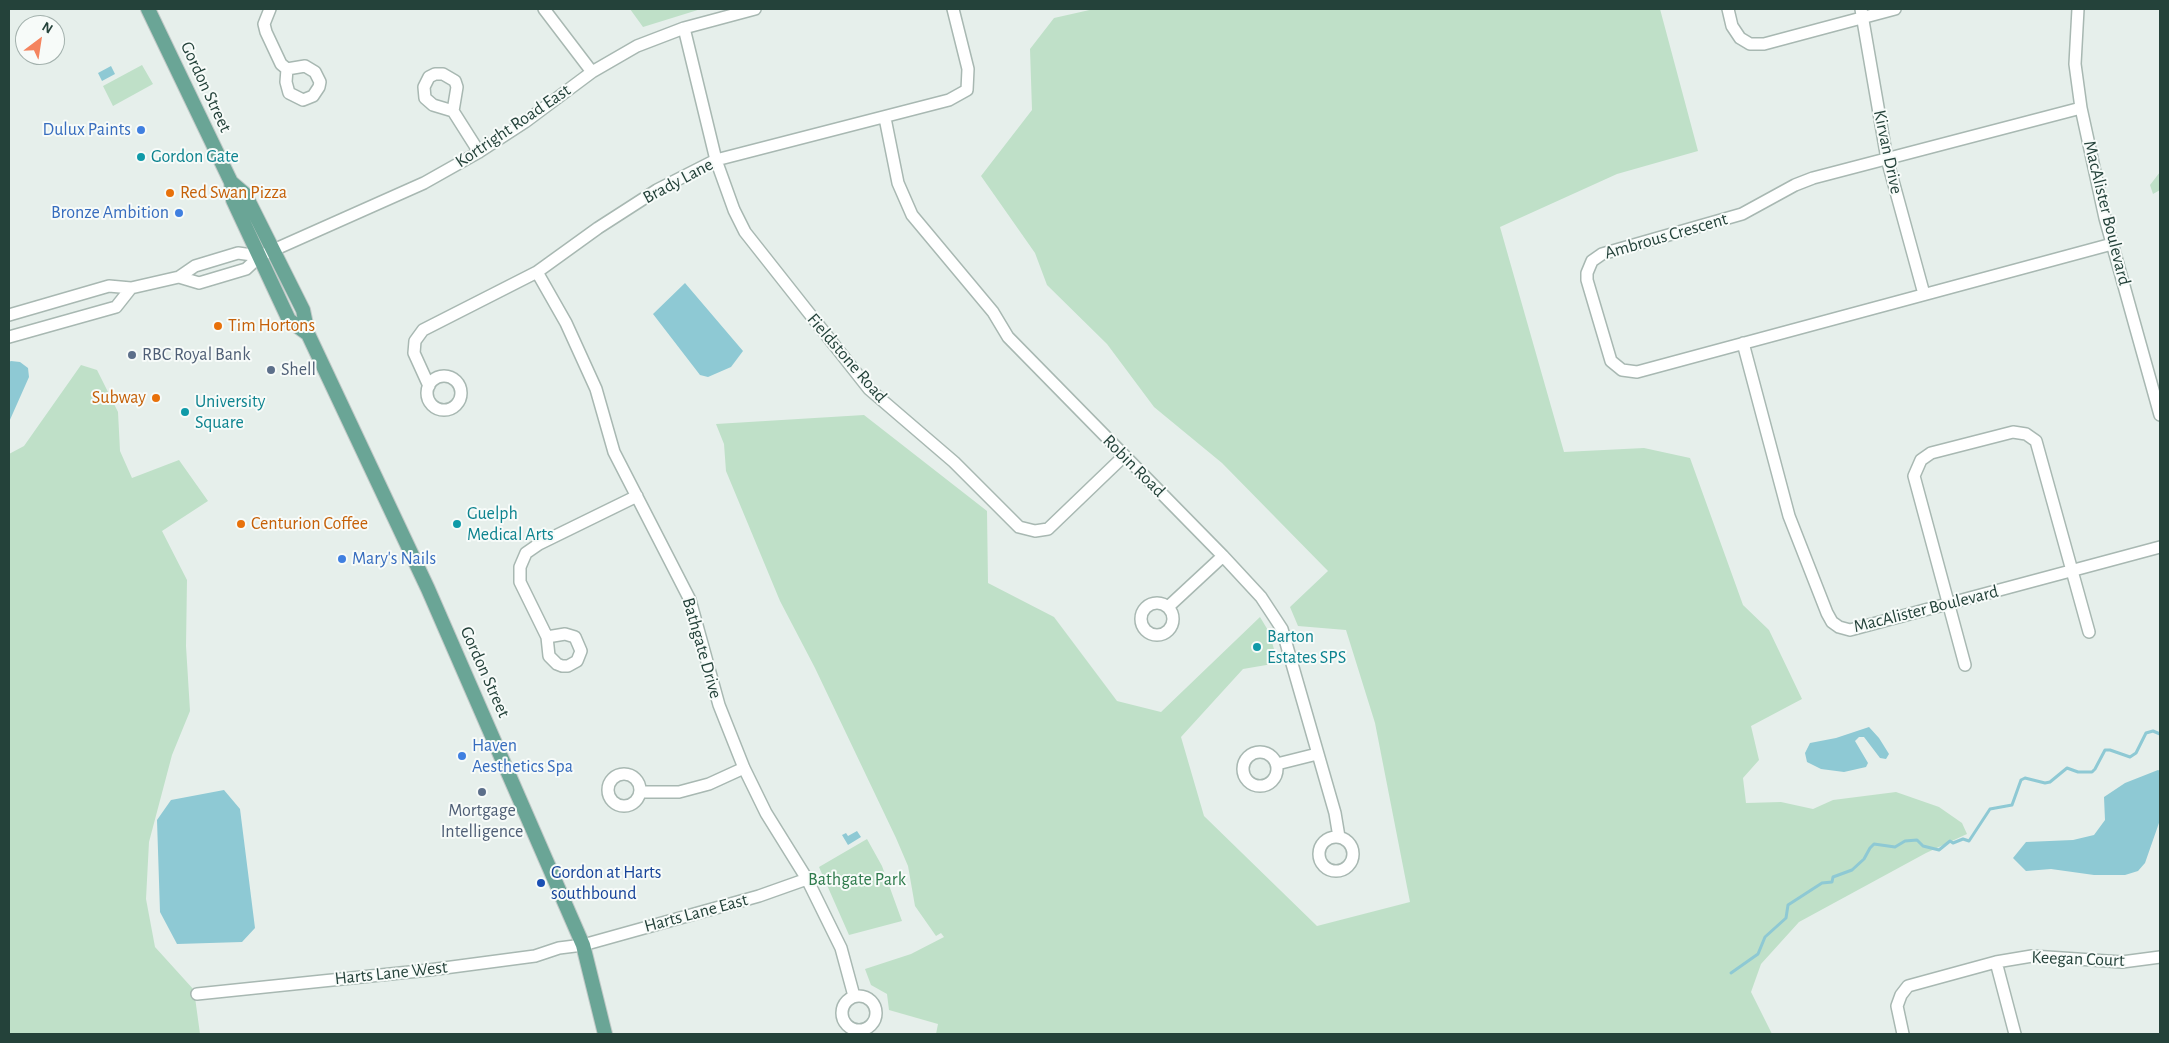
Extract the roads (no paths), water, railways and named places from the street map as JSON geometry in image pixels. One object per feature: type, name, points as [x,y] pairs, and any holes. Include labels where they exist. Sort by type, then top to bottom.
[{"type":"main road","name":"Gordon Street","points":[[148,9],[231,182],[233,200],[289,320],[308,334]]},
{"type":"main road","name":"Gordon Street","points":[[231,182],[244,194],[303,310],[308,334],[428,589],[583,945],[605,1034]]},
{"type":"street","points":[[270,9],[264,24],[266,32],[281,64],[287,69]]},
{"type":"street","points":[[544,9],[592,72]]},
{"type":"street","name":"Kortright Road East","points":[[260,256],[424,183],[479,152],[525,122],[592,72],[637,46],[684,28],[755,9]]},
{"type":"street","name":"Brady Lane","points":[[429,386],[415,357],[414,345],[419,334],[429,327],[537,272],[598,228],[656,190],[716,160],[885,118],[949,100],[967,90],[968,70],[953,9]]},
{"type":"street","points":[[1728,9],[1732,26],[1740,38],[1750,44],[1764,44],[1862,14],[1895,9]]},
{"type":"street","name":"MacAlister Boulevard","points":[[2078,9],[2075,64],[2081,108],[2112,244],[2160,415]]},
{"type":"street","name":"Kirvan Drive","points":[[1862,14],[1888,159],[1924,294]]},
{"type":"street","name":"Fieldstone Road","points":[[684,28],[716,160],[734,210],[745,232],[869,389],[954,462],[1019,527],[1035,531],[1048,529],[1124,456]]},
{"type":"street","name":"Ambrous Crescent","points":[[2081,108],[1804,182],[1727,219],[1602,254],[1596,257],[1589,267],[1587,280],[1611,361],[1622,370],[1637,372],[2112,244]]},
{"type":"street","points":[[453,111],[479,152]]},
{"type":"street","name":"Robin Road","points":[[885,118],[898,183],[912,215],[993,312],[1008,337],[1261,596],[1282,630],[1335,813],[1339,837]]},
{"type":"street","points":[[9,315],[109,286],[131,288],[179,277],[195,266],[238,254],[260,256]]},
{"type":"street","points":[[179,277],[199,283],[246,270],[260,256]]},
{"type":"street","name":"Bathgate Drive","points":[[537,272],[566,323],[596,389],[614,452],[690,600],[719,705],[744,768],[766,813],[807,879],[841,948],[854,996]]},
{"type":"street","points":[[9,337],[116,307],[131,288]]},
{"type":"street","name":"MacAlister Boulevard","points":[[1743,343],[1789,516],[1832,622],[1839,628],[1850,630],[2160,547]]},
{"type":"street","points":[[1965,665],[1914,476],[1916,467],[1931,453],[2020,432],[2036,441],[2089,632]]},
{"type":"street","points":[[547,637],[520,582],[520,567],[526,553],[539,544],[636,496]]},
{"type":"street","points":[[1168,607],[1223,556]]},
{"type":"street","points":[[1277,764],[1317,754]]},
{"type":"street","points":[[640,792],[679,792],[709,784],[744,768]]},
{"type":"street","name":"Harts Lane East","points":[[583,945],[759,896],[807,879]]},
{"type":"street","name":"Harts Lane West","points":[[197,994],[429,970],[535,956],[559,948],[583,945]]},
{"type":"street","name":"Keegan Court","points":[[1903,1034],[1898,1006],[1901,995],[1908,986],[1996,962],[2032,956],[2122,962],[2160,957]]},
{"type":"street","points":[[1996,962],[2016,1034]]},
{"type":"water","points":[[111,66],[115,74],[102,81],[98,73]]},
{"type":"water","points":[[685,283],[743,351],[731,367],[708,377],[700,375],[653,314]]},
{"type":"water","points":[[9,362],[20,362],[28,368],[29,377],[9,422]]},
{"type":"water","points":[[1869,727],[1889,754],[1886,759],[1880,758],[1864,737],[1859,737],[1855,741],[1868,763],[1866,767],[1844,772],[1821,769],[1807,762],[1805,753],[1810,743],[1836,738]]},
{"type":"water","points":[[2158,770],[2160,771],[2160,820],[2145,863],[2138,871],[2125,875],[2094,875],[2051,869],[2026,871],[2013,858],[2026,842],[2073,840],[2094,835],[2105,820],[2104,797],[2125,783]]},
{"type":"water","points":[[224,790],[240,809],[255,928],[242,942],[177,944],[160,912],[157,820],[171,800]]},
{"type":"water","points":[[857,831],[861,837],[848,845],[842,835],[846,833],[848,836]]},
{"type":"waterway","points":[[1731,973],[1758,954],[1765,937],[1786,918],[1788,905],[1822,883],[1832,882],[1833,877],[1852,870],[1864,859],[1874,844],[1895,847],[1905,841],[1917,840],[1923,846],[1939,850],[1950,841],[1953,843],[1963,839],[1969,841],[1990,809],[2012,805],[2021,780],[2025,778],[2045,783],[2050,782],[2067,768],[2078,772],[2092,772],[2105,750],[2130,757],[2136,753],[2146,733],[2153,731],[2160,734]]},
{"type":"place","name":"Dulux Paints","points":[[141,130]]},
{"type":"place","name":"Gordon Gate","points":[[141,157]]},
{"type":"place","name":"Red Swan Pizza","points":[[170,193]]},
{"type":"place","name":"Bronze Ambition","points":[[179,213]]},
{"type":"place","name":"Tim Hortons","points":[[218,326]]},
{"type":"place","name":"RBC Royal Bank","points":[[132,355]]},
{"type":"place","name":"Shell","points":[[271,370]]},
{"type":"place","name":"Subway","points":[[156,398]]},
{"type":"place","name":"University Square","points":[[185,412]]},
{"type":"place","name":"Centurion Coffee","points":[[241,524]]},
{"type":"place","name":"Guelph Medical Arts","points":[[457,524]]},
{"type":"place","name":"Mary's Nails","points":[[342,559]]},
{"type":"place","name":"Barton Estates SPS","points":[[1257,647]]},
{"type":"place","name":"Haven Aesthetics Spa","points":[[462,756]]},
{"type":"place","name":"Mortgage Intelligence","points":[[482,792]]},
{"type":"place","name":"Gordon at Harts southbound","points":[[541,883]]},
{"type":"park label","name":"Bathgate Park","points":[[857,880]]}]
